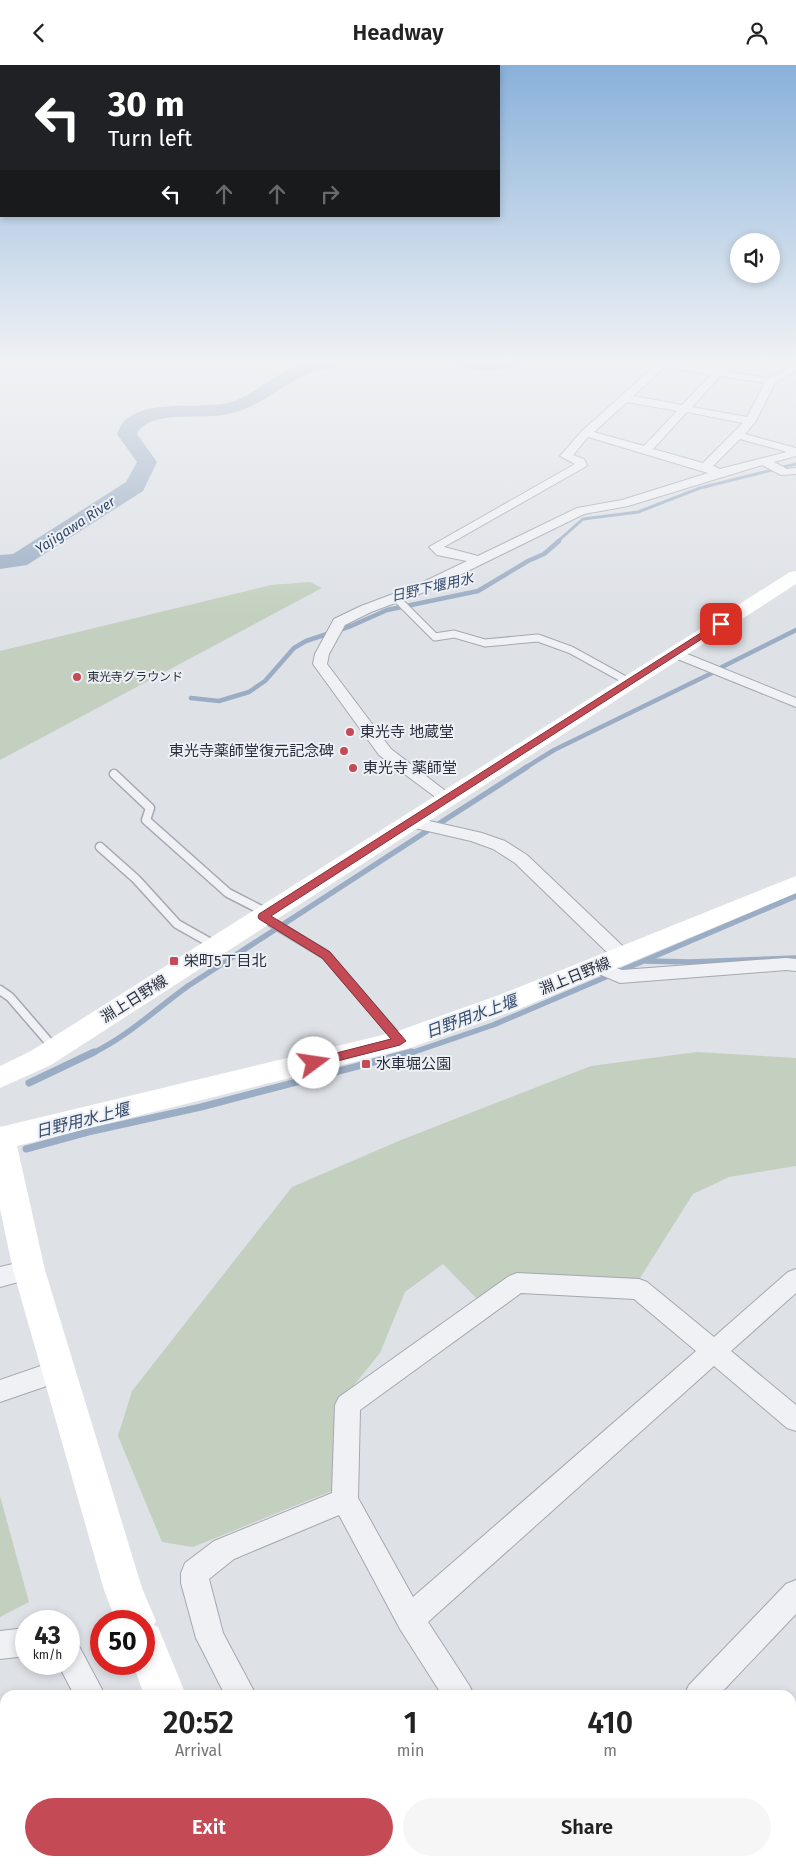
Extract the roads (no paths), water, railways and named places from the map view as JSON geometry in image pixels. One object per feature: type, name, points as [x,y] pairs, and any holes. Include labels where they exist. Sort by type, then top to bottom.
[{"type":"main road","name":"淵上日野線","points":[[0,1079],[55,1049],[796,576]]},
{"type":"main road","name":"淵上日野線","points":[[0,1139],[400,1041],[509,1003],[796,884]]},
{"type":"main road","points":[[0,1139],[15,1274],[58,1371],[123,1590],[131,1610]]},
{"type":"main road","points":[[155,1669],[163,1690]]},
{"type":"street","points":[[480,560],[442,551],[435,547],[581,465],[580,461],[566,456],[575,446]]},
{"type":"street","points":[[632,446],[705,467],[719,473]]},
{"type":"street","points":[[646,450],[650,446]]},
{"type":"street","points":[[705,467],[729,446]]},
{"type":"street","points":[[775,446],[796,452]]},
{"type":"street","points":[[448,799],[385,752],[320,664],[339,622],[366,609],[399,601],[581,511],[624,503],[719,473],[771,466],[796,452]]},
{"type":"street","points":[[771,466],[785,473],[796,471]]},
{"type":"street","points":[[676,653],[796,703]]},
{"type":"street","points":[[412,822],[476,837],[499,845],[521,859],[611,962],[620,977],[786,964],[796,965]]},
{"type":"street","points":[[410,1619],[796,1279]]},
{"type":"street","points":[[456,1690],[410,1619],[345,1501],[348,1405],[517,1283],[639,1289],[796,1420]]},
{"type":"street","points":[[0,1391],[58,1371]]},
{"type":"street","points":[[238,1690],[210,1638],[195,1583],[195,1573],[224,1550],[345,1501]]},
{"type":"street","points":[[704,1690],[796,1593]]},
{"type":"street","points":[[0,1645],[15,1643]]},
{"type":"street","points":[[79,1675],[87,1690]]},
{"type":"lane","points":[[399,601],[435,637],[454,634],[485,643],[538,638],[571,650],[629,682]]},
{"type":"lane","points":[[114,774],[150,809],[146,820],[228,893],[326,955],[400,1041]]},
{"type":"lane","points":[[100,847],[136,879],[177,924],[216,946]]},
{"type":"lane","points":[[0,990],[10,997],[55,1049]]},
{"type":"waterway","name":"Yajigawa River","points":[[0,562],[19,560],[135,486],[147,462],[136,446]]},
{"type":"waterway","name":"日野下堰用水","points":[[557,542],[583,519],[638,512],[700,488],[796,464]]},
{"type":"waterway","name":"日野下堰用水","points":[[191,698],[219,701],[249,692],[265,681],[294,648],[306,641],[351,626],[387,610],[478,591],[528,561],[544,554],[559,541]]},
{"type":"waterway","points":[[720,668],[796,630]]},
{"type":"waterway","points":[[525,768],[554,750],[712,673]]},
{"type":"waterway","points":[[440,823],[527,767]]},
{"type":"waterway","points":[[91,1054],[129,1031],[188,986],[427,831]]},
{"type":"waterway","name":"日野用水上堰","points":[[408,1054],[493,1025],[796,896]]},
{"type":"waterway","points":[[646,961],[691,962],[796,958]]},
{"type":"waterway","points":[[29,1083],[94,1052]]},
{"type":"waterway","name":"日野用水上堰","points":[[26,1149],[88,1132],[201,1107],[412,1052]]},
{"type":"place","name":"東光寺グラウンド","points":[[77,677]]},
{"type":"place","name":"東光寺 地蔵堂","points":[[350,732]]},
{"type":"place","name":"東光寺薬師堂復元記念碑","points":[[344,751]]},
{"type":"place","name":"東光寺 薬師堂","points":[[353,768]]},
{"type":"place","name":"栄町5丁目北","points":[[174,961]]},
{"type":"place","name":"水車堀公園","points":[[366,1064]]}]
